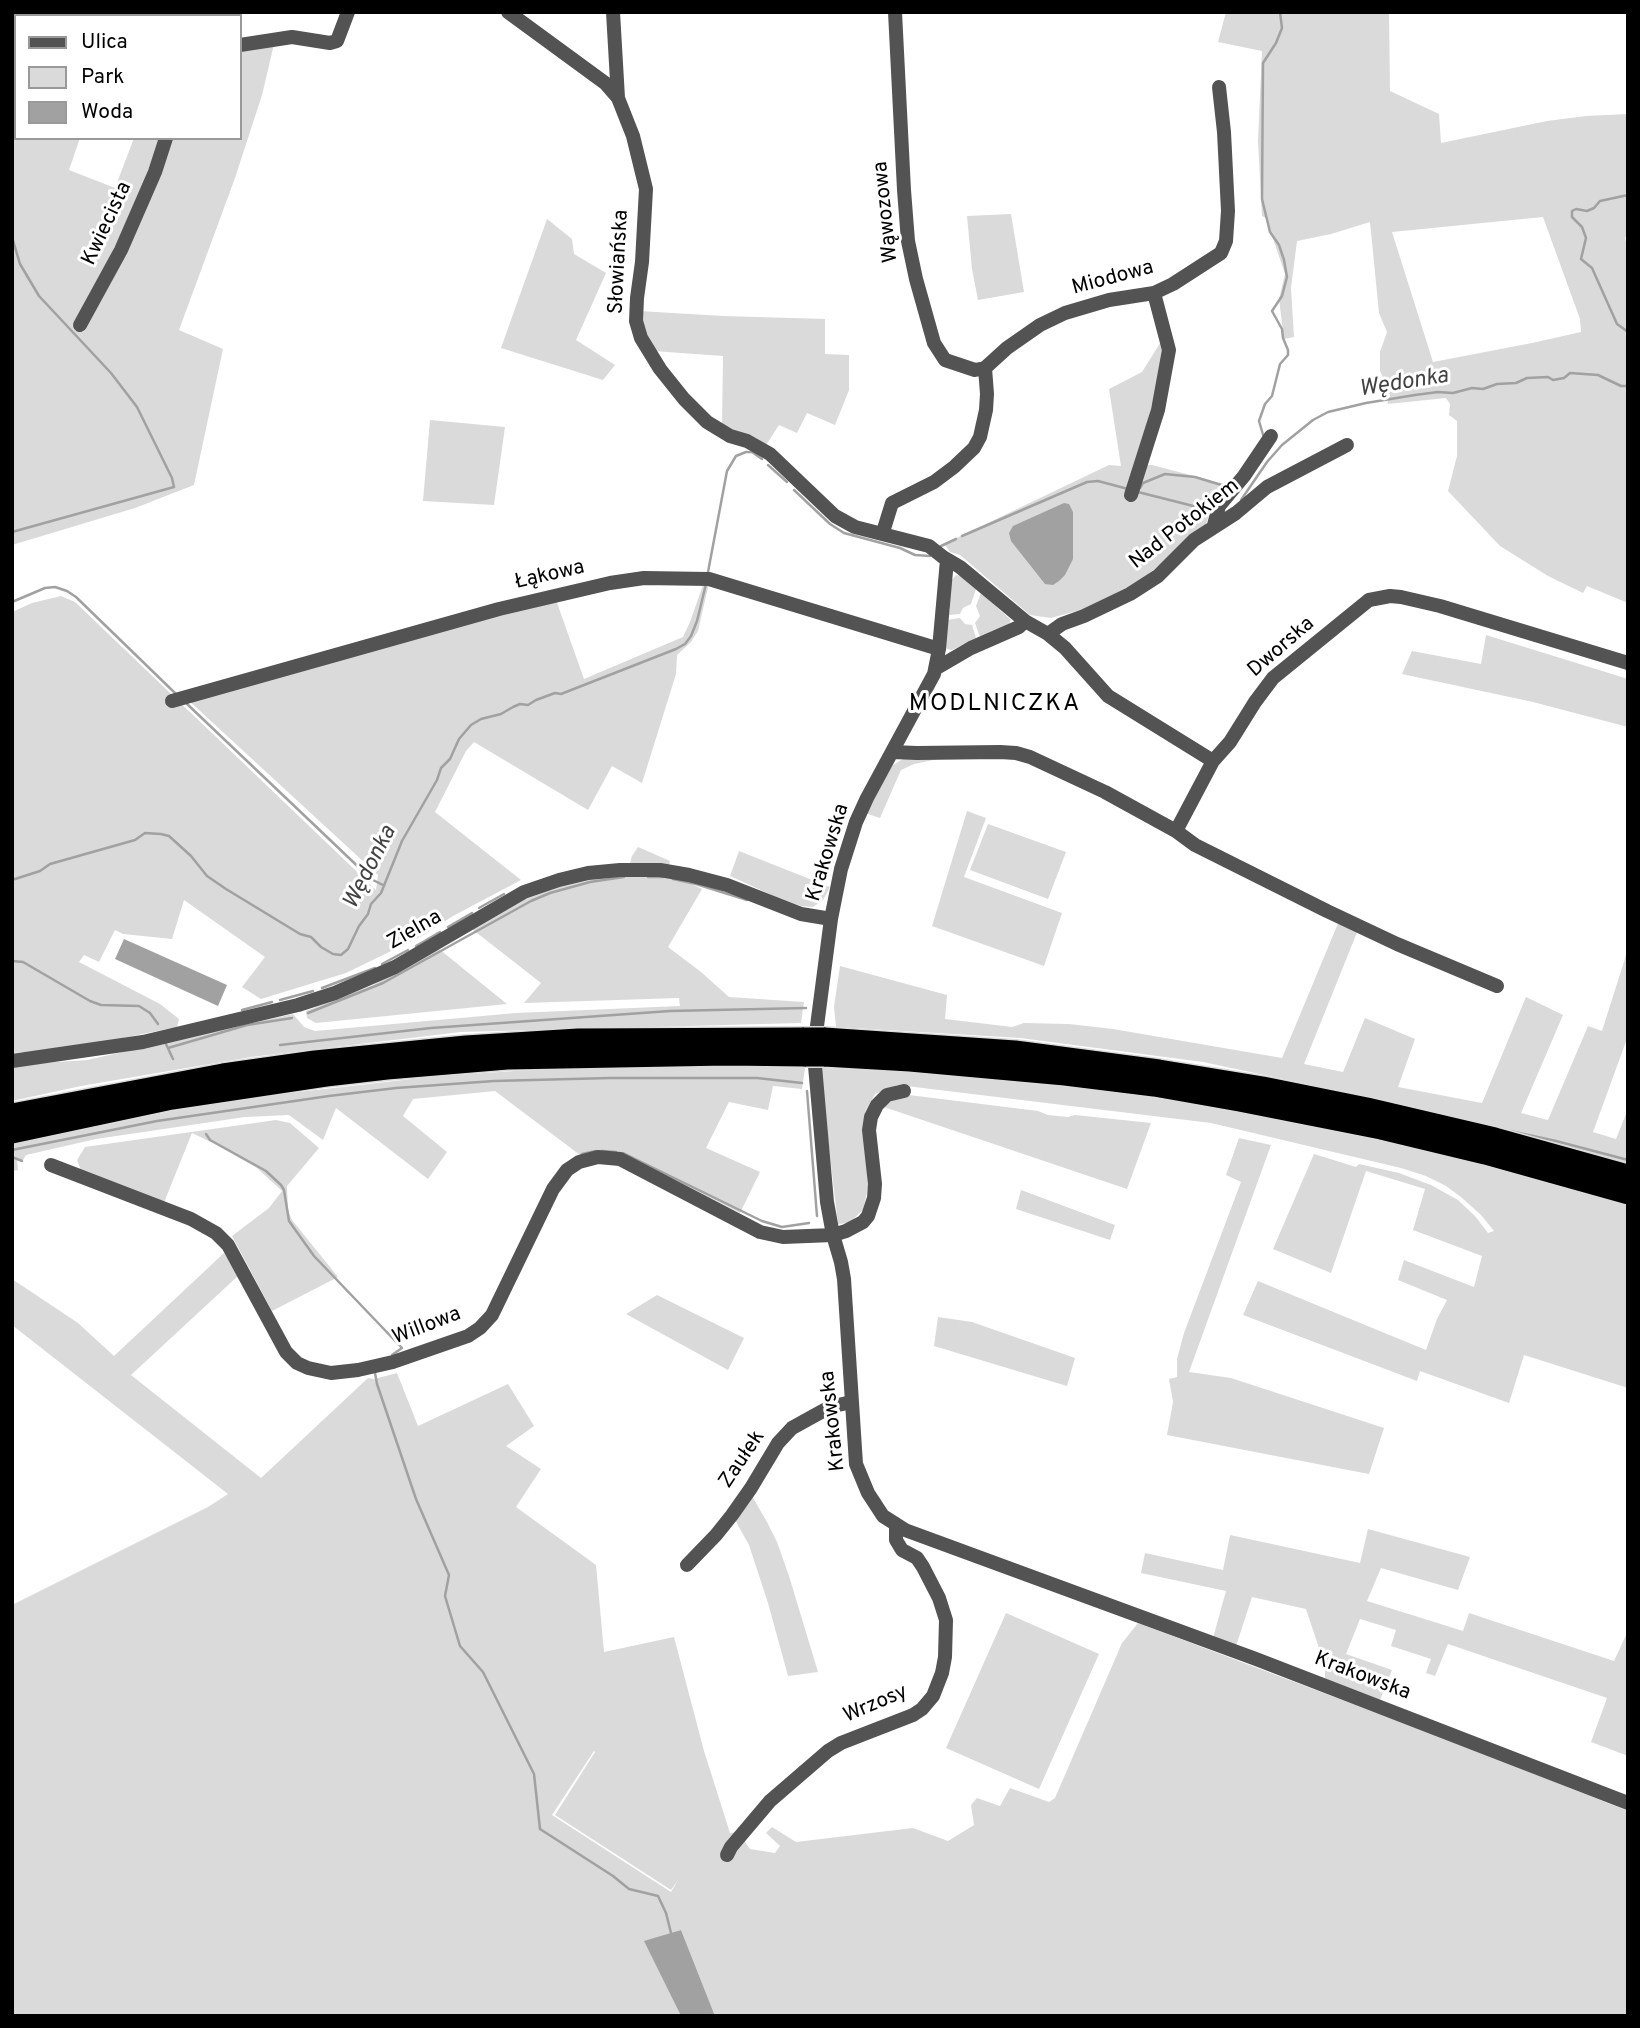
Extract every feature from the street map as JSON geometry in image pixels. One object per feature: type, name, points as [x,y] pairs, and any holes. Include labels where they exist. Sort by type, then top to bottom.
[{"type":"highway","points":[[12,1114],[223,1074],[315,1061],[466,1046],[591,1038],[815,1047],[1015,1051],[1159,1070],[1367,1108],[1495,1138],[1628,1175]]},
{"type":"highway","points":[[12,1133],[172,1099],[387,1069],[507,1059],[727,1055],[815,1047],[1154,1086],[1240,1101],[1381,1129],[1485,1154],[1628,1194]]},
{"type":"street","points":[[242,45],[292,37],[330,43],[337,41],[348,12]]},
{"type":"street","points":[[508,12],[605,83],[618,97]]},
{"type":"street","name":"Słowiańska","points":[[613,12],[618,97],[633,136],[646,189],[636,321],[648,351],[684,399],[707,422],[770,454],[835,516],[855,527],[929,546],[965,570],[1025,621]]},
{"type":"street","name":"Wąwozowa","points":[[895,12],[908,241],[925,314],[934,343],[945,360],[975,370],[985,368]]},
{"type":"street","points":[[591,73],[601,74],[608,71],[614,65],[616,57]]},
{"type":"street","name":"Miodowa","points":[[985,368],[1035,328],[1065,313],[1109,300],[1154,293],[1184,278],[1221,253],[1226,242],[1228,211],[1219,88]]},
{"type":"street","name":"Kwiecista","points":[[80,326],[121,250],[155,172],[165,140]]},
{"type":"street","points":[[1133,490],[1158,410],[1168,350],[1154,293]]},
{"type":"street","points":[[883,533],[892,503],[934,482],[974,448],[986,410],[985,368]]},
{"type":"street","points":[[1214,525],[1219,506],[1237,487],[1271,436]]},
{"type":"street","name":"Nad Potokiem","points":[[1048,634],[1062,624],[1130,594],[1149,582],[1194,540],[1236,513],[1267,486],[1347,445]]},
{"type":"street","name":"Krakowska","points":[[947,560],[935,669],[928,688],[867,798],[856,822],[841,870],[831,919],[817,1026],[815,1066],[827,1202],[844,1279],[856,1464],[861,1480],[883,1516],[905,1530],[1244,1654],[1628,1803]]},
{"type":"street","name":"Łąkowa","points":[[172,701],[499,609],[644,578],[709,579],[939,649]]},
{"type":"street","name":"Dworska","points":[[1176,831],[1213,761],[1230,742],[1259,694],[1273,678],[1369,600],[1401,597],[1426,602],[1628,663]]},
{"type":"street","points":[[935,669],[981,643],[1019,627],[1025,621],[1048,634],[1074,656],[1108,696],[1213,761]]},
{"type":"street","points":[[893,752],[1016,753],[1030,757],[1105,792],[1176,831],[1195,845],[1327,911],[1497,986]]},
{"type":"street","name":"Zielna","points":[[12,1061],[143,1042],[298,1005],[335,993],[395,967],[524,892],[587,873],[660,870],[688,875],[727,885],[801,914],[831,919]]},
{"type":"street","points":[[833,1235],[863,1222],[868,1216],[875,1184],[869,1130],[871,1116],[887,1095],[904,1091]]},
{"type":"street","name":"Willowa","points":[[51,1165],[191,1220],[216,1233],[228,1245],[286,1352],[296,1363],[331,1373],[393,1362],[468,1336],[480,1328],[498,1304],[553,1189],[567,1170],[579,1162],[598,1157],[620,1159],[760,1232],[783,1237],[833,1235]]},
{"type":"street","name":"Zaułek","points":[[687,1565],[716,1535],[751,1488],[778,1443],[792,1428],[830,1406],[851,1402]]},
{"type":"street","name":"Wrzosy","points":[[727,1855],[770,1801],[828,1751],[841,1743],[913,1715],[933,1696],[945,1657],[946,1620],[939,1598],[917,1558],[898,1545],[896,1524]]},
{"type":"street","points":[[917,1558],[928,1538]]},
{"type":"green space","points":[[12,12],[124,12],[14,14],[14,140],[79,140],[69,170],[115,188],[133,140],[163,140],[154,169],[76,324],[83,332],[102,298],[168,140],[242,140],[242,48],[275,40],[262,95],[235,178],[179,330],[223,349],[194,485],[135,508],[12,545]]},
{"type":"green space","points":[[1226,12],[1389,12],[1390,91],[1439,114],[1441,143],[1547,121],[1628,114],[1628,236],[1625,237],[1628,254],[1628,603],[1587,586],[1583,593],[1548,576],[1500,546],[1448,491],[1457,456],[1457,421],[1449,415],[1450,404],[1446,398],[1388,404],[1386,384],[1380,371],[1380,352],[1387,332],[1379,313],[1370,222],[1297,241],[1291,288],[1294,337],[1284,339],[1279,299],[1285,274],[1266,218],[1262,216],[1258,141],[1262,51],[1218,42]],"holes":[[[1543,217],[1580,319],[1581,332],[1433,362],[1392,232]]]},
{"type":"green space","points":[[1011,214],[1024,292],[978,300],[967,216]]},
{"type":"green space","points":[[547,219],[572,239],[574,254],[606,273],[576,340],[615,365],[603,380],[501,348]]},
{"type":"green space","points":[[639,311],[825,319],[825,354],[849,355],[849,390],[835,425],[807,413],[797,433],[779,425],[766,445],[722,426],[723,356],[653,351],[643,332]]},
{"type":"green space","points":[[1162,340],[1166,351],[1136,465],[1152,465],[1232,486],[1213,503],[1205,527],[1134,586],[1091,607],[1051,618],[1030,615],[960,555],[950,552],[944,544],[1109,465],[1121,466],[1109,389],[1142,372]]},
{"type":"green space","points":[[430,420],[505,427],[494,505],[423,501]]},
{"type":"green space","points":[[956,575],[976,589],[971,604],[963,608],[960,614],[949,615],[952,580]]},
{"type":"green space","points":[[704,582],[709,583],[698,631],[677,655],[676,674],[642,783],[612,766],[588,810],[474,742],[466,751],[435,812],[521,880],[453,916],[422,936],[346,973],[261,999],[242,987],[265,957],[184,900],[172,939],[123,934],[115,930],[99,962],[84,955],[79,962],[160,1004],[179,1019],[177,1027],[52,1050],[12,1053],[12,612],[32,603],[61,596],[75,602],[376,890],[378,875],[187,699],[556,600],[584,679],[683,637]]},
{"type":"green space","points":[[981,593],[1011,620],[1009,624],[980,637],[975,623],[980,616],[976,606]]},
{"type":"green space","points":[[960,618],[965,624],[972,625],[976,638],[952,650],[947,649],[947,620]]},
{"type":"green space","points":[[1486,635],[1628,679],[1628,727],[1533,702],[1402,674],[1412,651],[1481,664]]},
{"type":"green space","points":[[943,758],[914,764],[901,770],[880,818],[865,813],[893,765],[903,759]]},
{"type":"green space","points":[[967,811],[986,818],[964,877],[1062,913],[1044,966],[932,926]]},
{"type":"green space","points":[[988,824],[1066,852],[1048,899],[970,870]]},
{"type":"green space","points":[[638,847],[670,861],[669,865],[630,863]]},
{"type":"green space","points":[[739,851],[830,887],[823,900],[813,907],[778,898],[730,876]]},
{"type":"green space","points":[[641,874],[679,878],[702,889],[668,947],[729,997],[804,1002],[801,1023],[461,1032],[251,1057],[81,1086],[12,1101],[12,1065],[87,1060],[293,1014],[304,1027],[315,1031],[516,1013],[680,1006],[679,998],[524,1003],[541,983],[472,929],[526,899],[564,885],[603,875]]},
{"type":"green space","points":[[1339,921],[1358,930],[1304,1064],[1343,1072],[1365,1018],[1415,1039],[1398,1087],[1482,1103],[1526,997],[1563,1015],[1521,1113],[1548,1120],[1588,1026],[1602,1031],[1628,949],[1628,1036],[1593,1132],[1616,1139],[1628,1109],[1628,1163],[1410,1106],[1203,1062],[1020,1038],[836,1027],[834,1007],[840,966],[947,995],[945,1019],[1012,1027],[1024,1023],[1113,1029],[1282,1058]]},
{"type":"green space","points":[[439,949],[507,1004],[316,1023],[307,1018],[306,1011],[373,985]]},
{"type":"green space","points":[[799,1065],[805,1068],[802,1089],[773,1086],[768,1110],[729,1102],[706,1148],[760,1172],[740,1213],[627,1155],[580,1155],[495,1091],[413,1099],[403,1116],[447,1152],[428,1179],[336,1108],[323,1140],[289,1115],[245,1117],[96,1139],[26,1155],[22,1162],[17,1160],[18,1170],[12,1171],[12,1144],[192,1107],[290,1093],[438,1076],[593,1066]]},
{"type":"green space","points":[[822,1066],[1085,1085],[1277,1117],[1492,1165],[1628,1205],[1628,1388],[1524,1355],[1509,1403],[1420,1371],[1417,1381],[1243,1315],[1258,1281],[1426,1350],[1447,1300],[1398,1280],[1404,1260],[1474,1287],[1482,1256],[1413,1230],[1425,1189],[1366,1171],[1331,1273],[1273,1249],[1314,1154],[1356,1167],[1359,1164],[1399,1173],[1431,1185],[1458,1200],[1488,1233],[1494,1231],[1461,1197],[1426,1176],[1211,1123],[898,1085],[875,1094],[865,1112],[868,1188],[863,1210],[849,1223],[838,1224],[822,1088]]},
{"type":"green space","points":[[909,1095],[1038,1111],[1048,1115],[1151,1123],[1127,1189],[881,1106],[895,1096]]},
{"type":"green space","points":[[276,1120],[290,1123],[319,1148],[287,1186],[288,1211],[292,1220],[338,1277],[272,1311],[232,1236],[269,1208],[282,1191],[257,1168],[192,1133],[163,1205],[82,1173],[77,1160],[85,1147]]},
{"type":"green space","points":[[1239,1138],[1271,1145],[1189,1372],[1231,1378],[1384,1428],[1369,1474],[1167,1435],[1173,1402],[1169,1379],[1177,1377],[1177,1359],[1184,1333],[1241,1182],[1226,1175]]},
{"type":"green space","points":[[1021,1190],[1115,1225],[1110,1240],[1016,1209]]},
{"type":"green space","points":[[224,1253],[239,1275],[131,1375],[261,1478],[368,1378],[397,1373],[418,1426],[508,1384],[534,1426],[506,1446],[541,1469],[516,1507],[596,1565],[604,1652],[674,1637],[704,1751],[730,1833],[738,1832],[750,1849],[775,1853],[780,1846],[766,1833],[772,1827],[796,1842],[913,1828],[948,1841],[974,1825],[971,1805],[977,1798],[1000,1806],[1010,1788],[1049,1802],[1055,1798],[1122,1643],[1138,1623],[1628,1811],[1628,2016],[715,2016],[681,1930],[645,1942],[681,2016],[12,2016],[12,1605],[208,1507],[228,1494],[12,1325],[12,1279],[78,1323],[114,1356]],"holes":[[[595,1752],[555,1815],[671,1890],[678,1880],[671,1892],[552,1815]]]},
{"type":"green space","points":[[657,1295],[744,1338],[728,1370],[626,1314]]},
{"type":"green space","points":[[938,1317],[972,1322],[1075,1358],[1067,1386],[934,1346]]},
{"type":"green space","points":[[752,1496],[777,1542],[818,1672],[788,1676],[749,1545],[734,1518]]},
{"type":"green space","points":[[1368,1529],[1470,1557],[1458,1590],[1381,1568],[1367,1601],[1463,1631],[1469,1613],[1614,1661],[1628,1635],[1628,1756],[1591,1742],[1607,1698],[1448,1644],[1435,1676],[1426,1673],[1431,1659],[1391,1646],[1396,1630],[1360,1619],[1346,1654],[1392,1670],[1380,1700],[1325,1679],[1325,1666],[1306,1609],[1252,1597],[1236,1646],[1213,1638],[1226,1591],[1141,1573],[1145,1553],[1223,1570],[1230,1535],[1360,1563]]},
{"type":"green space","points":[[1006,1613],[1099,1654],[1039,1789],[946,1748]]},
{"type":"water","points":[[1064,503],[1069,504],[1073,512],[1073,559],[1059,581],[1053,585],[1045,584],[1011,541],[1009,533],[1013,526]]},
{"type":"water","points":[[124,939],[227,985],[218,1006],[115,959]]},
{"type":"water","points":[[681,1930],[715,2016],[681,2016],[644,1941]]},
{"type":"waterway","points":[[1264,438],[1259,421],[1265,404],[1272,396],[1280,364],[1288,355],[1282,329],[1272,311],[1282,296],[1287,277],[1279,245],[1270,232],[1262,199],[1263,63],[1282,28],[1280,12]]},
{"type":"waterway","name":"Wędonka","points":[[1628,195],[1600,201],[1587,211],[1572,211],[1572,217],[1582,227],[1586,238],[1581,259],[1592,268],[1617,324],[1628,332]]},
{"type":"waterway","points":[[12,237],[20,264],[39,296],[111,373],[137,407],[174,487],[12,532]]},
{"type":"waterway","name":"Wędonka","points":[[1241,500],[1282,445],[1313,420],[1328,412],[1415,395],[1483,389],[1497,384],[1516,383],[1527,378],[1548,377],[1553,380],[1564,378],[1570,373],[1598,375],[1621,386],[1628,386]]},
{"type":"waterway","name":"Wędonka","points":[[708,572],[727,471],[736,456],[746,452],[752,452],[762,459]]},
{"type":"waterway","points":[[768,465],[787,482]]},
{"type":"waterway","points":[[1140,488],[1143,483],[1165,474],[1195,477],[1228,487]]},
{"type":"waterway","name":"Wędonka","points":[[962,536],[1087,482],[1098,481],[1128,489]]},
{"type":"waterway","name":"Wędonka","points":[[794,490],[830,524],[844,533],[900,548],[915,555],[930,556]]},
{"type":"waterway","name":"Wędonka","points":[[1138,492],[1213,511]]},
{"type":"waterway","name":"Wędonka","points":[[941,546],[956,539]]},
{"type":"waterway","name":"Wędonka","points":[[12,880],[40,871],[50,864],[135,840],[145,833],[161,834],[169,836],[191,856],[207,876],[226,889],[300,934],[311,937],[333,954],[341,955],[348,949],[371,904],[381,893],[402,841],[437,780],[441,768],[450,759],[459,739],[471,725],[520,704],[528,705],[555,693],[561,694],[685,644],[697,621],[706,584]]},
{"type":"waterway","points":[[12,602],[45,588],[55,587],[67,591],[176,694]]},
{"type":"waterway","points":[[186,703],[371,879],[383,885]]},
{"type":"waterway","points":[[308,1013],[383,983],[531,901],[590,882],[624,877]]},
{"type":"waterway","points":[[648,877],[663,877]]},
{"type":"waterway","points":[[673,879],[747,900]]},
{"type":"waterway","points":[[479,908],[504,894]]},
{"type":"waterway","points":[[448,927],[472,913]]},
{"type":"waterway","points":[[416,946],[440,932]]},
{"type":"waterway","points":[[382,964],[408,950]]},
{"type":"waterway","points":[[12,961],[23,962],[101,1005],[139,1006],[150,1013],[158,1024]]},
{"type":"waterway","points":[[322,988],[375,968]]},
{"type":"waterway","points":[[280,1000],[313,991]]},
{"type":"waterway","points":[[242,1010],[272,1002]]},
{"type":"waterway","points":[[280,1045],[431,1028],[670,1011],[806,1008]]},
{"type":"waterway","points":[[168,1048],[247,1025],[292,1018]]},
{"type":"waterway","points":[[166,1044],[173,1059]]},
{"type":"waterway","points":[[12,1150],[157,1121],[396,1088],[494,1081],[610,1078],[757,1078],[802,1083]]},
{"type":"waterway","points":[[807,1091],[817,1216]]},
{"type":"waterway","points":[[1510,1131],[1628,1160]]},
{"type":"waterway","points":[[206,1134],[210,1140],[266,1171],[281,1185],[289,1221],[314,1256],[402,1348],[392,1355]]},
{"type":"waterway","points":[[582,1154],[596,1151]]},
{"type":"waterway","points":[[602,1151],[616,1152]]},
{"type":"waterway","points":[[623,1153],[762,1221],[782,1227],[809,1223]]},
{"type":"waterway","points":[[12,1157],[22,1161]]},
{"type":"waterway","points":[[375,1373],[416,1499],[449,1575],[445,1596],[460,1646],[483,1672],[534,1774],[540,1829],[629,1889],[658,1896],[671,1933]]},
{"type":"district","name":"MODLNICZKA","points":[[995,705]]}]
